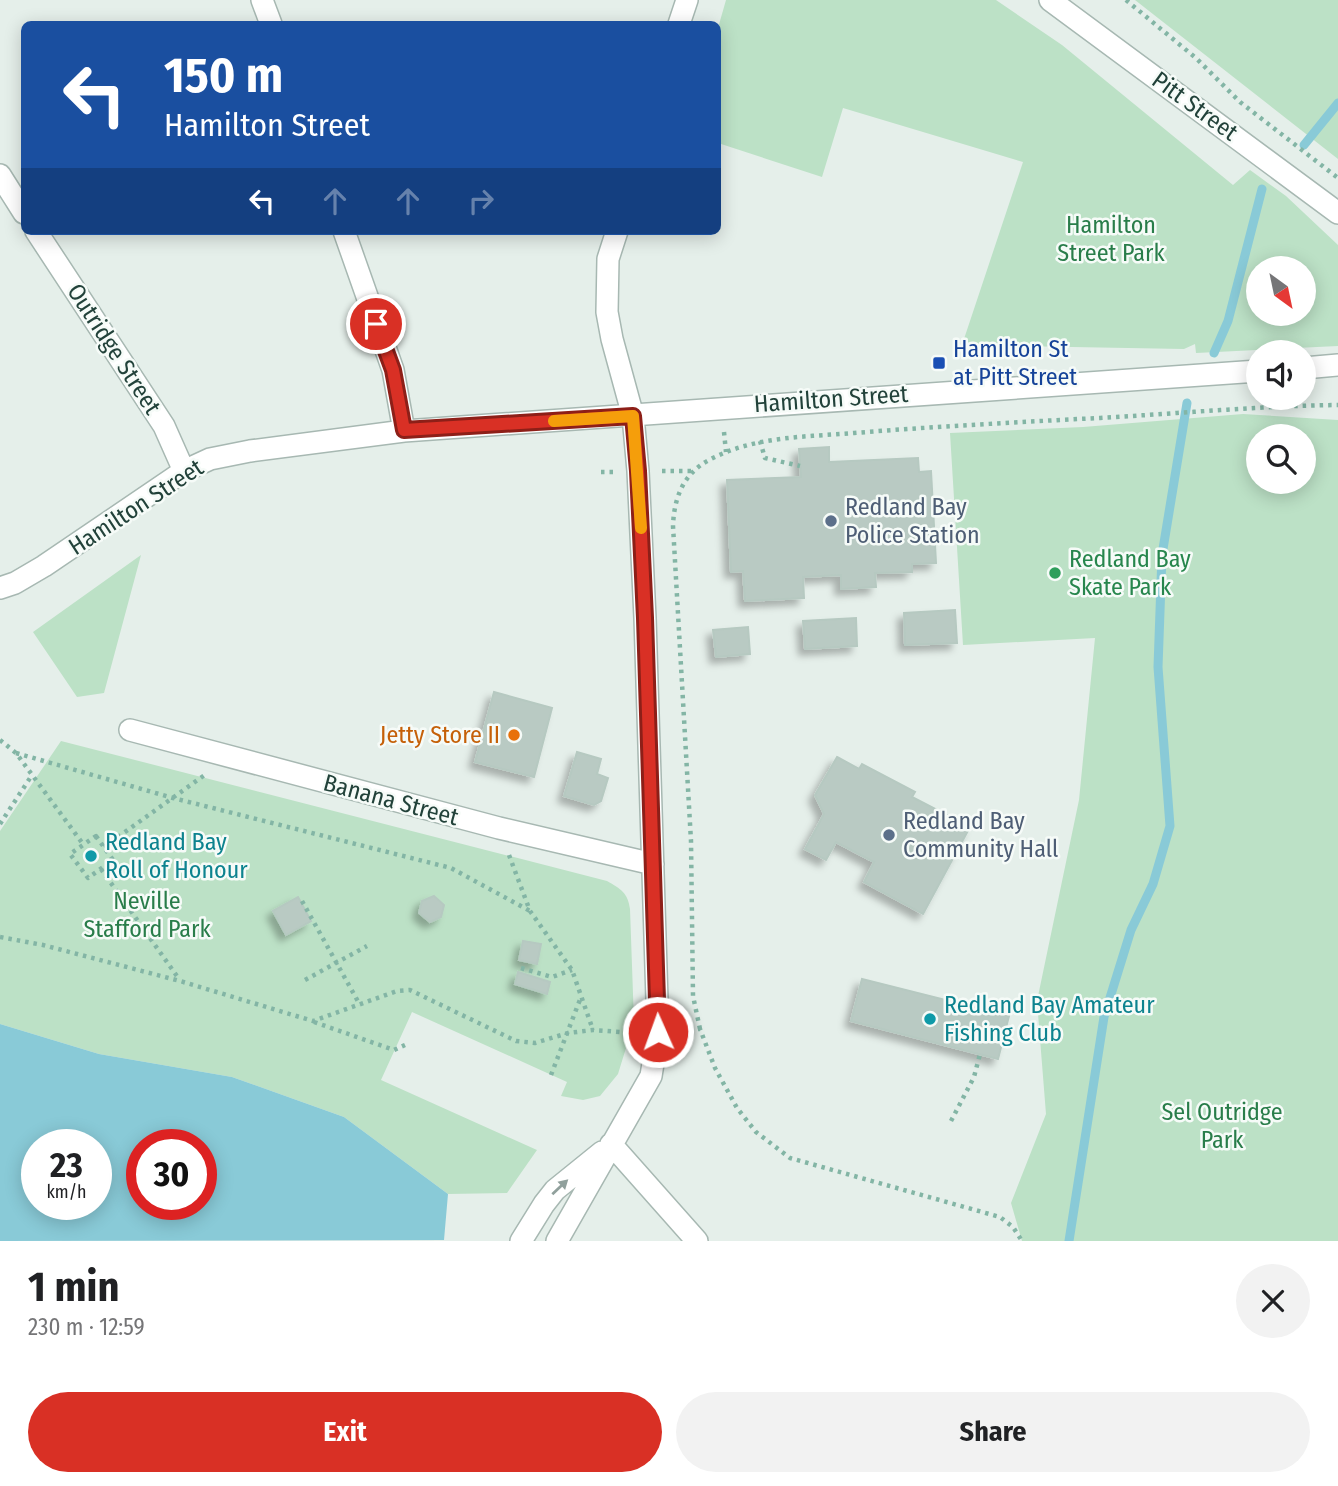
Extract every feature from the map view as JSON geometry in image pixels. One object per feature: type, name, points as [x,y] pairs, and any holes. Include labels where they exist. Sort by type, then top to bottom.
[{"type":"street","points":[[262,0],[270,21]]},
{"type":"street","points":[[681,21],[687,0]]},
{"type":"street","name":"Pitt Street","points":[[1050,0],[1338,213]]},
{"type":"street","points":[[0,175],[21,208]]},
{"type":"street","name":"Outridge Street","points":[[39,235],[164,426],[184,471]]},
{"type":"street","points":[[345,235],[393,370],[404,430]]},
{"type":"street","points":[[557,1241],[651,1076],[658,1032],[645,605],[633,416],[607,312],[608,259],[616,235]]},
{"type":"street","points":[[1316,367],[1338,365]]},
{"type":"street","name":"Hamilton Street","points":[[0,588],[15,583],[44,566],[184,471],[210,459],[250,451],[404,430],[1246,372]]},
{"type":"street","name":"Banana Street","points":[[130,730],[499,828],[653,864]]},
{"type":"street","points":[[521,1241],[555,1191],[611,1144]]},
{"type":"street","points":[[611,1144],[697,1241]]},
{"type":"path","points":[[1126,0],[1197,59],[1240,103],[1338,178]]},
{"type":"path","points":[[1022,1241],[1013,1227],[1000,1217],[790,1158],[756,1132],[737,1108],[715,1068],[700,1029],[693,996],[691,841],[674,510],[679,492],[693,471],[726,452],[761,441],[952,425],[1200,410],[1338,405]]},
{"type":"path","points":[[724,429],[726,452]]},
{"type":"path","points":[[761,441],[765,458],[800,466]]},
{"type":"path","points":[[0,740],[16,753],[83,844]]},
{"type":"path","points":[[16,753],[173,798],[451,868],[530,911]]},
{"type":"path","points":[[104,847],[229,757]]},
{"type":"path","points":[[0,824],[32,775]]},
{"type":"path","points":[[499,828],[530,911],[572,970],[593,1030]]},
{"type":"path","points":[[96,836],[104,847],[113,860],[88,878],[69,854],[96,836]]},
{"type":"path","points":[[101,869],[180,981]]},
{"type":"path","points":[[302,901],[360,1005]]},
{"type":"path","points":[[0,937],[43,945],[180,981],[313,1021],[394,1050],[405,1045]]},
{"type":"path","points":[[304,980],[368,946]]},
{"type":"path","points":[[521,968],[552,977],[572,970]]},
{"type":"path","points":[[313,1021],[397,991],[410,990],[516,1041],[536,1043],[568,1033],[593,1030],[627,1033],[700,1029]]},
{"type":"path","points":[[551,1074],[582,996]]},
{"type":"path","points":[[951,1121],[974,1077],[980,1054]]},
{"type":"green space","name":"Hamilton Street Park","points":[[726,0],[996,0],[1062,45],[1233,185],[1250,170],[1286,196],[1338,245],[1338,346],[1316,347],[1316,340],[1246,340],[1246,351],[1196,353],[1195,344],[1184,349],[962,345],[1023,162],[843,108],[822,177],[721,144],[720,21]]},
{"type":"green space","points":[[1135,0],[1338,0],[1338,159]]},
{"type":"green space","name":"Sel Outridge Park","points":[[1243,414],[1338,420],[1338,1241],[1022,1241],[1011,1203],[1046,1114],[1037,1001],[1079,800],[1095,638],[963,645],[950,433],[1083,427]]},
{"type":"green space","points":[[141,555],[104,693],[77,697],[33,632]]},
{"type":"green space","name":"Neville Stafford Park","points":[[61,741],[607,881],[626,895],[630,909],[634,1022],[618,1074],[600,1096],[583,1100],[561,1096],[567,1082],[412,1012],[381,1080],[537,1150],[507,1193],[448,1194],[344,1117],[232,1077],[99,1054],[0,1024],[0,831]]},
{"type":"water","points":[[0,1024],[99,1054],[232,1077],[344,1117],[448,1194],[444,1240],[0,1241]]},
{"type":"building","name":"Redland Bay Police Station","points":[[829,447],[829,462],[918,458],[919,472],[931,471],[936,563],[912,564],[912,572],[875,573],[876,587],[841,589],[841,575],[803,577],[804,598],[745,601],[743,571],[731,572],[727,480],[801,477],[799,449]]},
{"type":"building","points":[[955,610],[957,643],[905,645],[904,613]]},
{"type":"building","points":[[856,618],[857,646],[805,649],[803,621]]},
{"type":"building","points":[[748,627],[750,654],[716,657],[713,630]]},
{"type":"building","name":"Jetty Store II","points":[[494,692],[552,708],[534,777],[475,762]]},
{"type":"building","points":[[577,752],[601,759],[597,774],[608,778],[601,801],[594,805],[564,796]]},
{"type":"building","name":"Redland Bay Community Hall","points":[[837,757],[859,769],[862,764],[915,792],[912,797],[970,827],[923,914],[864,882],[874,862],[836,842],[826,860],[805,849],[824,814],[815,795]]},
{"type":"building","points":[[434,896],[444,905],[441,917],[430,922],[419,913],[422,901]]},
{"type":"building","points":[[298,897],[311,921],[286,935],[273,911]]},
{"type":"building","points":[[523,941],[541,944],[537,964],[519,960]]},
{"type":"building","points":[[518,972],[550,982],[547,994],[515,984]]},
{"type":"building","name":"Redland Bay Amateur Fishing Club","points":[[862,979],[1009,1016],[998,1059],[851,1021]]},
{"type":"waterway","points":[[1304,145],[1338,103]]},
{"type":"waterway","points":[[1214,353],[1228,321],[1262,189]]},
{"type":"waterway","points":[[1069,1241],[1104,1017],[1131,930],[1153,884],[1170,826],[1158,667],[1162,555],[1187,403]]},
{"type":"slow traffic","points":[[554,421],[633,416],[641,528]]},
{"type":"place","name":"Hamilton St at Pitt Street","points":[[939,363]]},
{"type":"place","name":"Redland Bay Police Station","points":[[831,521]]},
{"type":"place","name":"Redland Bay Skate Park","points":[[1055,573]]},
{"type":"place","name":"Jetty Store II","points":[[514,735]]},
{"type":"place","name":"Redland Bay Community Hall","points":[[889,835]]},
{"type":"place","name":"Redland Bay Roll of Honour","points":[[91,856]]},
{"type":"place","name":"Redland Bay Amateur Fishing Club","points":[[930,1019]]},
{"type":"route","points":[[376,324],[393,370],[404,430],[633,416],[645,618],[658,1032]]}]
